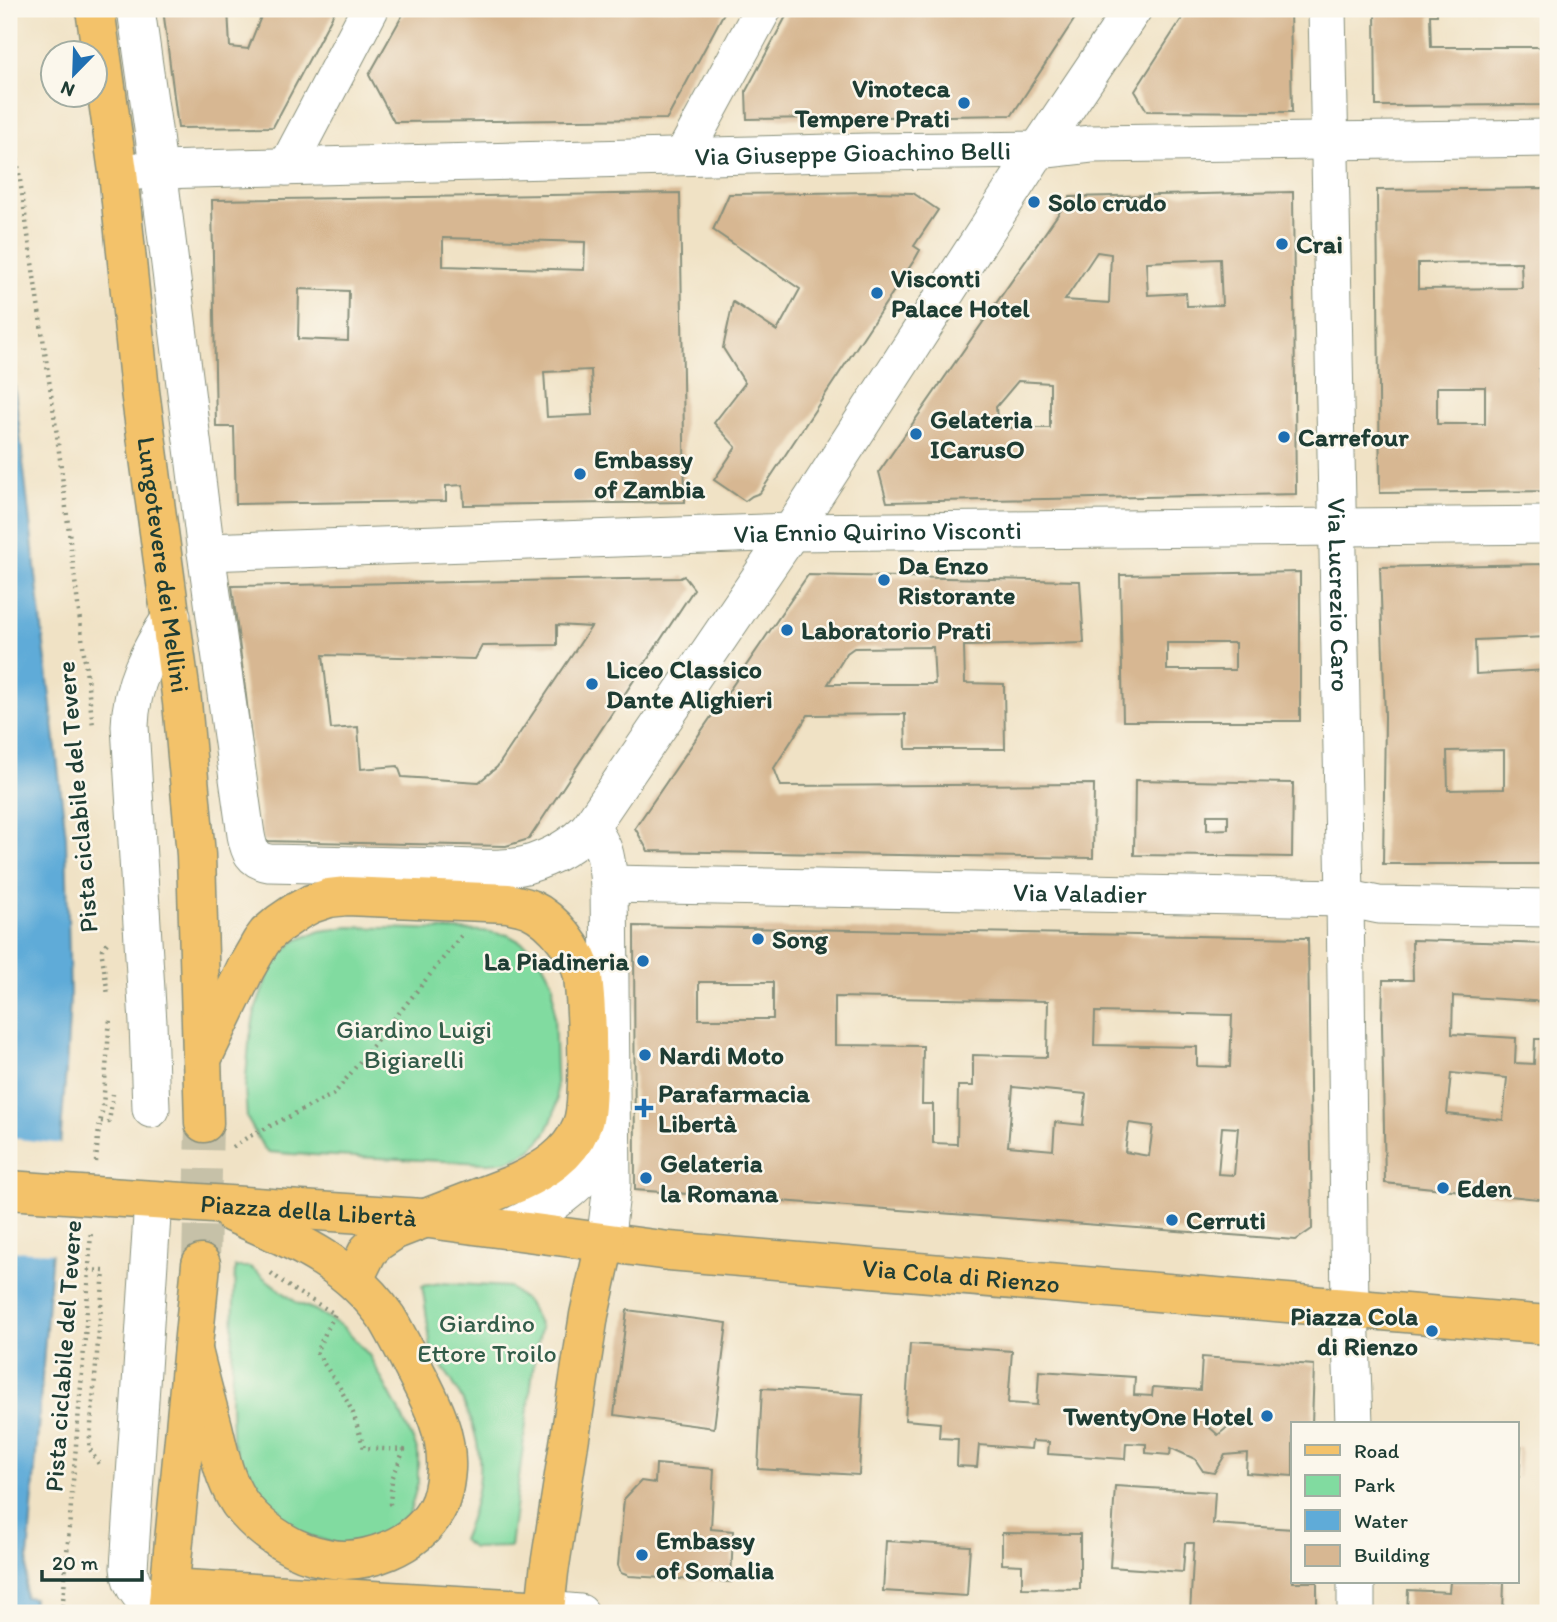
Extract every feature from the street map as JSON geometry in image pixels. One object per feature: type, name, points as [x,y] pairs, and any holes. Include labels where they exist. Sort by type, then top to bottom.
[{"type":"main road","name":"Lungotevere dei Mellini","points":[[95,9],[118,172],[140,391],[182,702],[196,855],[202,1058],[217,1136]]},
{"type":"main road","points":[[202,1058],[254,951],[267,934],[296,912],[320,901],[347,896],[485,901],[517,905],[528,908],[547,920],[567,942],[582,969],[585,990],[586,1112],[573,1141],[563,1154],[546,1168],[517,1183],[395,1230],[368,1251],[354,1279]]},
{"type":"main road","name":"Piazza della Libertà","points":[[9,1190],[422,1218],[604,1243]]},
{"type":"main road","points":[[193,1350],[223,1470],[230,1486],[245,1510],[282,1541],[305,1553],[328,1559],[357,1558],[390,1550],[426,1524],[442,1494],[446,1468],[443,1435],[431,1402],[396,1332],[379,1306],[354,1279],[307,1247],[215,1205]]},
{"type":"main road","points":[[201,1264],[165,1605],[557,1612],[551,1559],[589,1315],[604,1243]]},
{"type":"main road","name":"Via Cola di Rienzo","points":[[604,1243],[1333,1308]]},
{"type":"main road","points":[[1333,1308],[1548,1325]]},
{"type":"street","name":"Lungotevere dei Mellini","points":[[135,9],[159,170],[206,552],[246,835],[251,854],[269,863],[506,868],[537,861],[570,845],[590,827]]},
{"type":"street","points":[[286,167],[370,9]]},
{"type":"street","points":[[683,156],[763,9]]},
{"type":"street","points":[[604,1243],[612,1185],[613,1115],[609,884],[605,850],[590,827],[791,532],[1038,150],[1133,9]]},
{"type":"street","name":"Via Lucrezio Caro","points":[[1327,9],[1348,1183],[1333,1308]]},
{"type":"street","name":"Via Giuseppe Gioachino Belli","points":[[118,172],[683,156],[1038,150],[1091,144],[1548,138]]},
{"type":"street","name":"Via Ennio Quirino Visconti","points":[[206,552],[791,532],[1548,525]]},
{"type":"street","points":[[151,1109],[130,707],[142,667],[172,616]]},
{"type":"street","name":"Via Valadier","points":[[609,884],[1345,898],[1379,905],[1548,908]]},
{"type":"street","points":[[507,1229],[531,1217],[560,1197],[592,1167],[608,1140],[613,1115]]},
{"type":"street","points":[[153,1200],[129,1576],[135,1588],[165,1605]]},
{"type":"street","points":[[1333,1308],[1354,1422]]},
{"type":"street","points":[[1356,1584],[1356,1613]]},
{"type":"path","name":"Pista ciclabile del Tevere","points":[[9,104],[57,435],[94,734]]},
{"type":"path","points":[[217,1136],[248,1137],[334,1094],[485,901]]},
{"type":"path","name":"Pista ciclabile del Tevere","points":[[62,1613],[86,1325],[88,1270],[99,1197],[98,1136],[110,1007],[102,949],[111,934]]},
{"type":"path","points":[[101,1121],[109,1122],[112,1101]]},
{"type":"path","points":[[265,1268],[292,1290],[335,1314],[316,1352],[340,1386],[353,1413],[364,1448],[404,1450],[392,1479],[390,1504],[414,1535]]},
{"type":"path","points":[[88,1270],[104,1271],[89,1448],[104,1472]]},
{"type":"green space","name":"Giardino Luigi Bigiarelli","points":[[349,927],[483,931],[508,935],[538,955],[553,983],[557,1100],[549,1126],[534,1146],[513,1159],[486,1163],[291,1154],[269,1152],[263,1147],[247,1118],[245,1089],[255,1011],[269,972],[280,955],[295,941],[320,931]]},
{"type":"green space","points":[[235,1267],[250,1267],[297,1303],[315,1310],[343,1327],[369,1355],[400,1413],[418,1453],[418,1482],[409,1515],[377,1538],[339,1545],[290,1530],[249,1488],[232,1440]]},
{"type":"green space","name":"Giardino Ettore Troilo","points":[[441,1283],[509,1287],[528,1303],[541,1328],[535,1355],[510,1547],[473,1548],[462,1540],[476,1498],[479,1459],[477,1441],[463,1402],[431,1350],[422,1286]]},
{"type":"water","points":[[9,340],[66,836],[70,999],[25,1597],[33,1598],[32,1613],[9,1613]]},
{"type":"pier","points":[[9,1138],[64,1144],[55,1253],[9,1251]]},
{"type":"building","points":[[163,9],[228,9],[230,47],[248,49],[262,14],[249,9],[336,9],[273,127],[178,128]]},
{"type":"building","points":[[406,9],[726,9],[667,119],[394,122],[369,75]]},
{"type":"building","points":[[790,9],[1081,9],[1012,115],[747,119],[746,91]]},
{"type":"building","points":[[1188,9],[1290,9],[1292,112],[1147,111],[1135,91]]},
{"type":"building","points":[[1375,9],[1437,9],[1437,15],[1430,15],[1431,47],[1548,47],[1548,105],[1376,106]]},
{"type":"building","points":[[1548,188],[1548,369],[1539,369],[1542,411],[1548,411],[1548,491],[1380,493],[1377,190]],"holes":[[[1521,262],[1522,288],[1418,289],[1418,263]],[[1437,387],[1485,387],[1485,424],[1437,424]]]},
{"type":"building","points":[[1293,192],[1296,494],[887,502],[879,472],[1070,197]],"holes":[[[1097,252],[1111,254],[1109,303],[1065,300]],[[1220,259],[1222,305],[1187,306],[1186,293],[1148,295],[1146,262]],[[1018,381],[1050,383],[1050,428],[998,428],[996,407]]]},
{"type":"building","points":[[680,193],[685,502],[464,505],[463,485],[446,486],[446,501],[236,504],[234,427],[216,427],[212,200]],"holes":[[[443,238],[585,242],[584,270],[443,266]],[[299,289],[349,291],[348,341],[298,339]],[[591,370],[593,415],[547,417],[544,372]]]},
{"type":"building","points":[[913,193],[938,210],[914,246],[920,250],[915,259],[760,493],[745,501],[714,480],[736,447],[714,423],[745,383],[723,348],[733,302],[777,331],[800,289],[713,230],[729,194]]},
{"type":"building","points":[[1548,564],[1548,637],[1475,640],[1476,674],[1548,670],[1548,864],[1383,864],[1385,717],[1380,567]],"holes":[[[1504,750],[1504,789],[1448,790],[1447,751]]]},
{"type":"building","points":[[1300,572],[1300,721],[1123,721],[1120,575]],"holes":[[[1167,643],[1235,643],[1235,670],[1167,670]]]},
{"type":"building","points":[[808,575],[1080,581],[1084,643],[964,646],[965,683],[1004,684],[1005,749],[906,749],[905,714],[808,715],[774,768],[781,786],[1094,784],[1093,858],[648,851],[635,828]],"holes":[[[933,647],[935,684],[828,684],[847,653],[854,648]]]},
{"type":"building","points":[[684,576],[694,589],[529,839],[506,846],[263,841],[232,586]],"holes":[[[557,625],[591,627],[497,767],[479,782],[402,777],[398,766],[361,769],[358,727],[331,729],[323,655],[475,659],[482,646],[557,645]]]},
{"type":"building","points":[[1135,780],[1293,783],[1292,857],[1134,855]],"holes":[[[1207,815],[1228,815],[1228,829],[1207,830]]]},
{"type":"building","points":[[634,926],[1308,938],[1312,1229],[1296,1240],[635,1190]],"holes":[[[699,982],[773,982],[773,1019],[699,1019]],[[835,997],[1048,1001],[1047,1057],[973,1055],[973,1086],[958,1086],[957,1144],[933,1143],[933,1104],[922,1104],[923,1046],[835,1045]],[[1095,1012],[1232,1015],[1230,1067],[1197,1066],[1197,1047],[1094,1045]],[[1013,1087],[1086,1094],[1083,1125],[1055,1122],[1053,1150],[1008,1146]],[[1129,1123],[1153,1126],[1149,1156],[1125,1152]],[[1222,1127],[1238,1128],[1234,1175],[1218,1174]]]},
{"type":"building","points":[[1412,940],[1548,944],[1548,1002],[1453,996],[1452,1034],[1516,1038],[1515,1063],[1534,1064],[1535,1039],[1548,1039],[1548,1200],[1385,1183],[1383,980],[1413,980]],"holes":[[[1451,1073],[1507,1078],[1503,1120],[1447,1114]]]},
{"type":"building","points":[[627,1310],[727,1323],[714,1428],[614,1415]]},
{"type":"building","points":[[910,1344],[1012,1351],[1008,1403],[1037,1405],[1039,1371],[1135,1377],[1134,1395],[1152,1396],[1153,1387],[1200,1390],[1202,1357],[1314,1365],[1312,1422],[1291,1422],[1291,1476],[1246,1473],[1247,1453],[1225,1455],[1214,1473],[1203,1471],[1195,1459],[1171,1448],[1170,1455],[1146,1453],[1146,1444],[1126,1443],[1125,1459],[1048,1454],[1049,1442],[1032,1441],[1031,1449],[979,1445],[977,1467],[957,1466],[958,1439],[939,1438],[940,1423],[905,1420]],"holes":[[[1206,1413],[1236,1420],[1218,1435],[1205,1423]]]},
{"type":"building","points":[[762,1388],[863,1394],[859,1475],[758,1469]]},
{"type":"building","points":[[1518,1447],[1521,1447],[1519,1477]]},
{"type":"building","points":[[656,1464],[714,1469],[711,1529],[733,1531],[731,1582],[629,1576],[621,1573],[618,1565],[624,1499],[641,1481],[655,1483]]},
{"type":"building","points":[[1115,1486],[1215,1492],[1213,1524],[1291,1529],[1291,1584],[1317,1584],[1317,1613],[1190,1613],[1194,1543],[1185,1543],[1183,1572],[1110,1567]]},
{"type":"building","points":[[1002,1533],[1080,1534],[1080,1589],[1022,1588],[1022,1565],[1002,1564]]},
{"type":"building","points":[[886,1541],[970,1546],[967,1596],[883,1591]]},
{"type":"building","points":[[1450,1584],[1504,1584],[1503,1613],[1407,1613],[1408,1590],[1449,1592]]},
{"type":"tunnel","points":[[201,1264],[204,1123]]},
{"type":"place","name":"Vinoteca Tempere Prati","points":[[964,103]]},
{"type":"place","name":"Solo crudo","points":[[1034,202]]},
{"type":"place","name":"Crai","points":[[1282,244]]},
{"type":"place","name":"Visconti Palace Hotel","points":[[877,293]]},
{"type":"place","name":"Gelateria ICarusO","points":[[916,434]]},
{"type":"place","name":"Carrefour","points":[[1284,437]]},
{"type":"place","name":"Embassy of Zambia","points":[[580,474]]},
{"type":"place","name":"Da Enzo Ristorante","points":[[884,580]]},
{"type":"place","name":"Laboratorio Prati","points":[[787,630]]},
{"type":"place","name":"Liceo Classico Dante Alighieri","points":[[592,684]]},
{"type":"place","name":"Song","points":[[758,939]]},
{"type":"place","name":"La Piadineria","points":[[643,961]]},
{"type":"place","name":"Nardi Moto","points":[[645,1055]]},
{"type":"place","name":"Parafarmacia Libertà","points":[[644,1108]]},
{"type":"place","name":"Gelateria la Romana","points":[[646,1178]]},
{"type":"place","name":"Eden","points":[[1443,1188]]},
{"type":"place","name":"Cerruti","points":[[1172,1220]]},
{"type":"place","name":"Piazza Cola di Rienzo","points":[[1432,1331]]},
{"type":"place","name":"TwentyOne Hotel","points":[[1267,1416]]},
{"type":"place","name":"Embassy of Somalia","points":[[642,1555]]}]
